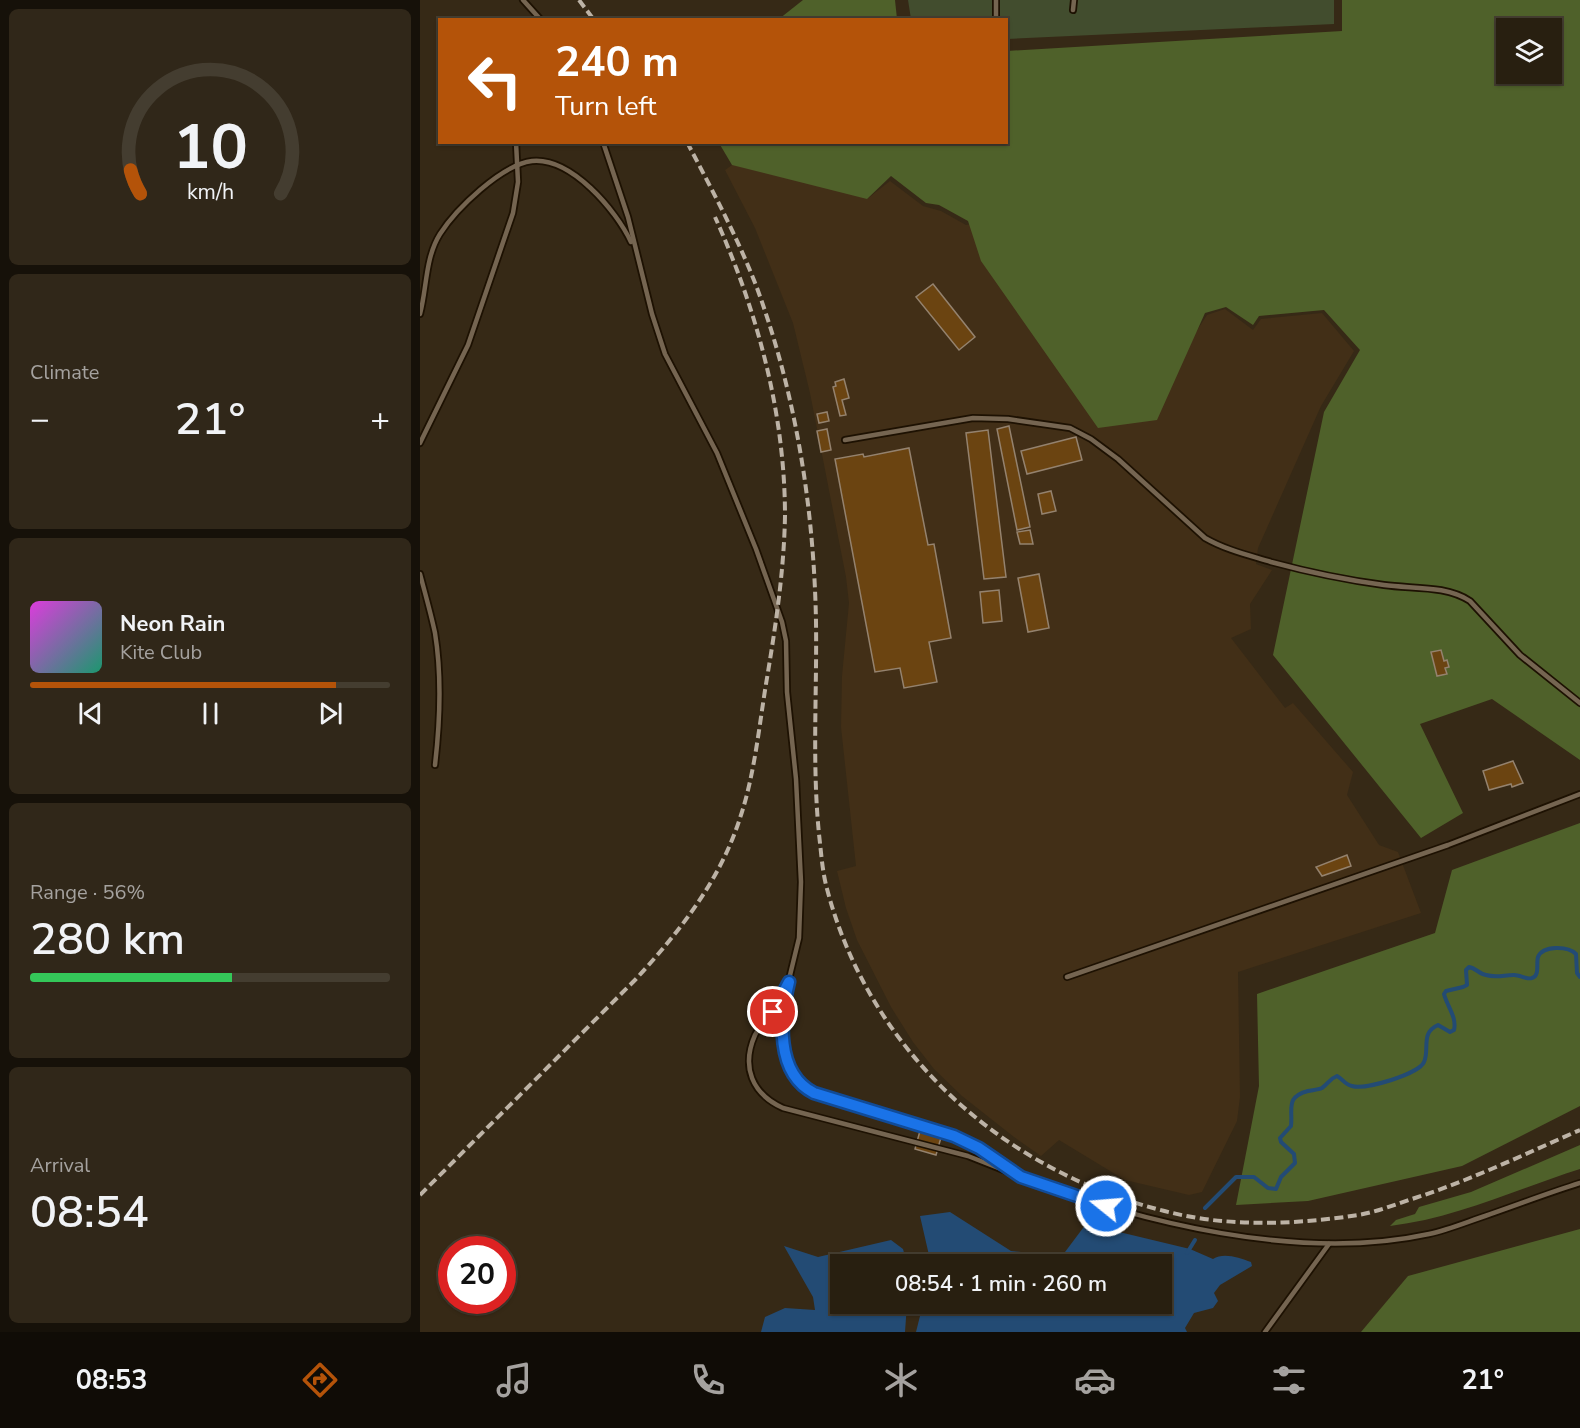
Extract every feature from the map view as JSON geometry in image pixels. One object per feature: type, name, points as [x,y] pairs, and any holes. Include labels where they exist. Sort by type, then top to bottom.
[{"type":"lane","points":[[523,0],[539,18]]},
{"type":"lane","points":[[996,0],[996,18]]},
{"type":"lane","points":[[1073,10],[1074,0]]},
{"type":"lane","points":[[535,13],[535,18]]},
{"type":"lane","points":[[420,442],[468,345],[513,213],[517,196],[516,144]]},
{"type":"lane","points":[[604,144],[628,217],[652,314],[665,354],[713,445],[733,491],[769,585],[786,641],[801,882],[799,938],[783,1017],[784,1045],[792,1075],[805,1088],[814,1093],[966,1140],[1021,1177]]},
{"type":"lane","points":[[420,314],[431,252],[440,234],[475,193],[518,165],[532,161],[544,162],[556,165],[580,179],[615,215],[635,250]]},
{"type":"lane","points":[[844,440],[973,418],[1008,418],[1080,431],[1104,448],[1205,538],[1223,548],[1335,578],[1404,588],[1448,591],[1462,596],[1470,601],[1520,655],[1580,704]]},
{"type":"lane","points":[[420,574],[435,633],[440,696],[435,765]]},
{"type":"lane","points":[[1067,978],[1448,845],[1580,794]]},
{"type":"lane","points":[[789,982],[773,1012],[756,1034],[752,1047],[750,1074],[762,1095],[770,1102],[783,1108],[968,1156],[1106,1206],[1197,1228],[1270,1239],[1329,1244],[1383,1242],[1431,1234],[1580,1183]]},
{"type":"lane","points":[[1265,1332],[1329,1244]]},
{"type":"shaded area","points":[[766,144],[867,199],[890,181],[923,206],[941,211],[966,225],[1042,212],[1192,338],[1207,315],[1225,309],[1253,330],[1261,319],[1322,313],[1354,351],[1321,406],[1258,548],[1256,564],[1272,570],[1250,604],[1251,629],[1231,638],[1285,708],[1293,703],[1353,772],[1347,795],[1379,845],[1398,852],[1421,913],[1238,972],[1240,1097],[1237,1121],[1202,1192],[1189,1195],[1125,1180],[1059,1140],[1041,1156],[1014,1137],[962,1096],[934,1069],[913,1042],[891,1007],[857,940],[837,871],[856,866],[841,727],[842,676],[849,603],[846,577],[810,393],[793,323],[755,228],[725,170]]},
{"type":"green space","points":[[803,0],[895,0],[897,18],[780,18]]},
{"type":"green space","points":[[908,0],[1334,0],[1334,24],[1008,39],[1008,18],[911,18]]},
{"type":"green space","points":[[1342,0],[1580,0],[1580,760],[1492,699],[1420,724],[1463,813],[1421,838],[1273,655],[1324,412],[1360,350],[1324,310],[1259,316],[1253,325],[1226,307],[1205,313],[1157,420],[1098,428],[981,261],[968,221],[939,205],[926,203],[891,176],[867,199],[732,165],[720,144],[1008,144],[1008,51],[1342,31]]},
{"type":"green space","points":[[1580,823],[1580,1106],[1462,1166],[1308,1201],[1236,1205],[1259,1086],[1257,994],[1435,933],[1452,870]]},
{"type":"green space","points":[[1580,1145],[1580,1169],[1463,1210],[1390,1226],[1396,1220],[1415,1214],[1419,1207],[1471,1192]]},
{"type":"green space","points":[[1580,1229],[1580,1332],[1361,1332],[1408,1276]]},
{"type":"water","points":[[950,1212],[1011,1251],[1042,1254],[929,1254],[920,1216]]},
{"type":"water","points":[[1086,1224],[1190,1249],[1213,1259],[1222,1256],[1237,1257],[1251,1262],[1252,1266],[1220,1285],[1214,1293],[1218,1301],[1213,1308],[1194,1313],[1185,1328],[1187,1332],[916,1332],[920,1314],[1172,1314],[1172,1254],[1064,1254]]},
{"type":"water","points":[[891,1240],[903,1249],[904,1254],[831,1254]]},
{"type":"water","points":[[784,1246],[818,1257],[830,1254],[830,1314],[906,1314],[905,1332],[761,1332],[765,1317],[785,1308],[815,1310],[813,1297]]},
{"type":"building","points":[[933,284],[975,337],[959,350],[916,297]]},
{"type":"building","points":[[844,379],[849,398],[842,400],[846,415],[840,416],[833,387],[836,386],[835,382]]},
{"type":"building","points":[[827,412],[829,421],[819,423],[817,414]]},
{"type":"building","points":[[1009,426],[1030,527],[1017,530],[997,429]]},
{"type":"building","points":[[827,429],[831,450],[821,452],[817,431]]},
{"type":"building","points":[[988,430],[1006,577],[984,579],[966,433]]},
{"type":"building","points":[[1076,437],[1082,460],[1027,474],[1021,451]]},
{"type":"building","points":[[909,448],[928,545],[934,544],[951,638],[929,642],[937,682],[904,688],[900,668],[875,672],[835,459],[863,454],[864,457]]},
{"type":"building","points":[[1051,491],[1056,511],[1042,514],[1038,494]]},
{"type":"building","points":[[1030,530],[1033,544],[1020,544],[1017,532]]},
{"type":"building","points":[[1039,574],[1049,628],[1028,632],[1018,578]]},
{"type":"building","points":[[999,590],[1002,621],[983,623],[980,592]]},
{"type":"building","points":[[1441,650],[1444,661],[1447,660],[1449,667],[1445,668],[1447,674],[1437,676],[1431,652]]},
{"type":"building","points":[[1513,761],[1523,783],[1489,790],[1483,771]]},
{"type":"building","points":[[1347,855],[1351,866],[1322,876],[1316,867]]},
{"type":"building","points":[[923,1120],[944,1127],[936,1155],[915,1149]]},
{"type":"waterway","points":[[1205,1208],[1236,1177],[1254,1177],[1268,1188],[1276,1189],[1281,1177],[1295,1163],[1294,1154],[1281,1142],[1280,1138],[1291,1126],[1292,1104],[1296,1097],[1322,1088],[1337,1076],[1346,1083],[1359,1087],[1391,1080],[1420,1067],[1426,1057],[1427,1037],[1432,1028],[1438,1025],[1450,1032],[1454,1030],[1453,1016],[1444,994],[1446,991],[1467,985],[1466,970],[1469,967],[1490,976],[1514,975],[1530,978],[1536,975],[1538,957],[1541,953],[1545,950],[1562,948],[1576,954],[1577,973],[1580,977]]},
{"type":"waterway","points":[[1187,1253],[1195,1240]]},
{"type":"railway","points":[[579,0],[592,18]]},
{"type":"railway","points":[[688,144],[733,232],[757,288],[782,369],[800,452],[807,494],[814,579],[817,808],[826,885],[843,938],[867,988],[897,1035],[932,1076],[971,1114],[1016,1147],[1064,1174],[1141,1205],[1208,1220],[1256,1223],[1290,1222],[1372,1212],[1457,1183],[1580,1130]]},
{"type":"railway","points":[[420,1195],[636,979],[667,943],[696,905],[721,865],[739,821],[756,750],[779,597],[785,516],[784,477],[774,401],[756,325],[744,288],[715,217]]},
{"type":"route","points":[[773,1012],[789,982],[784,1000],[784,1045],[792,1075],[805,1088],[814,1093],[966,1140],[1021,1177],[1106,1206]]}]
